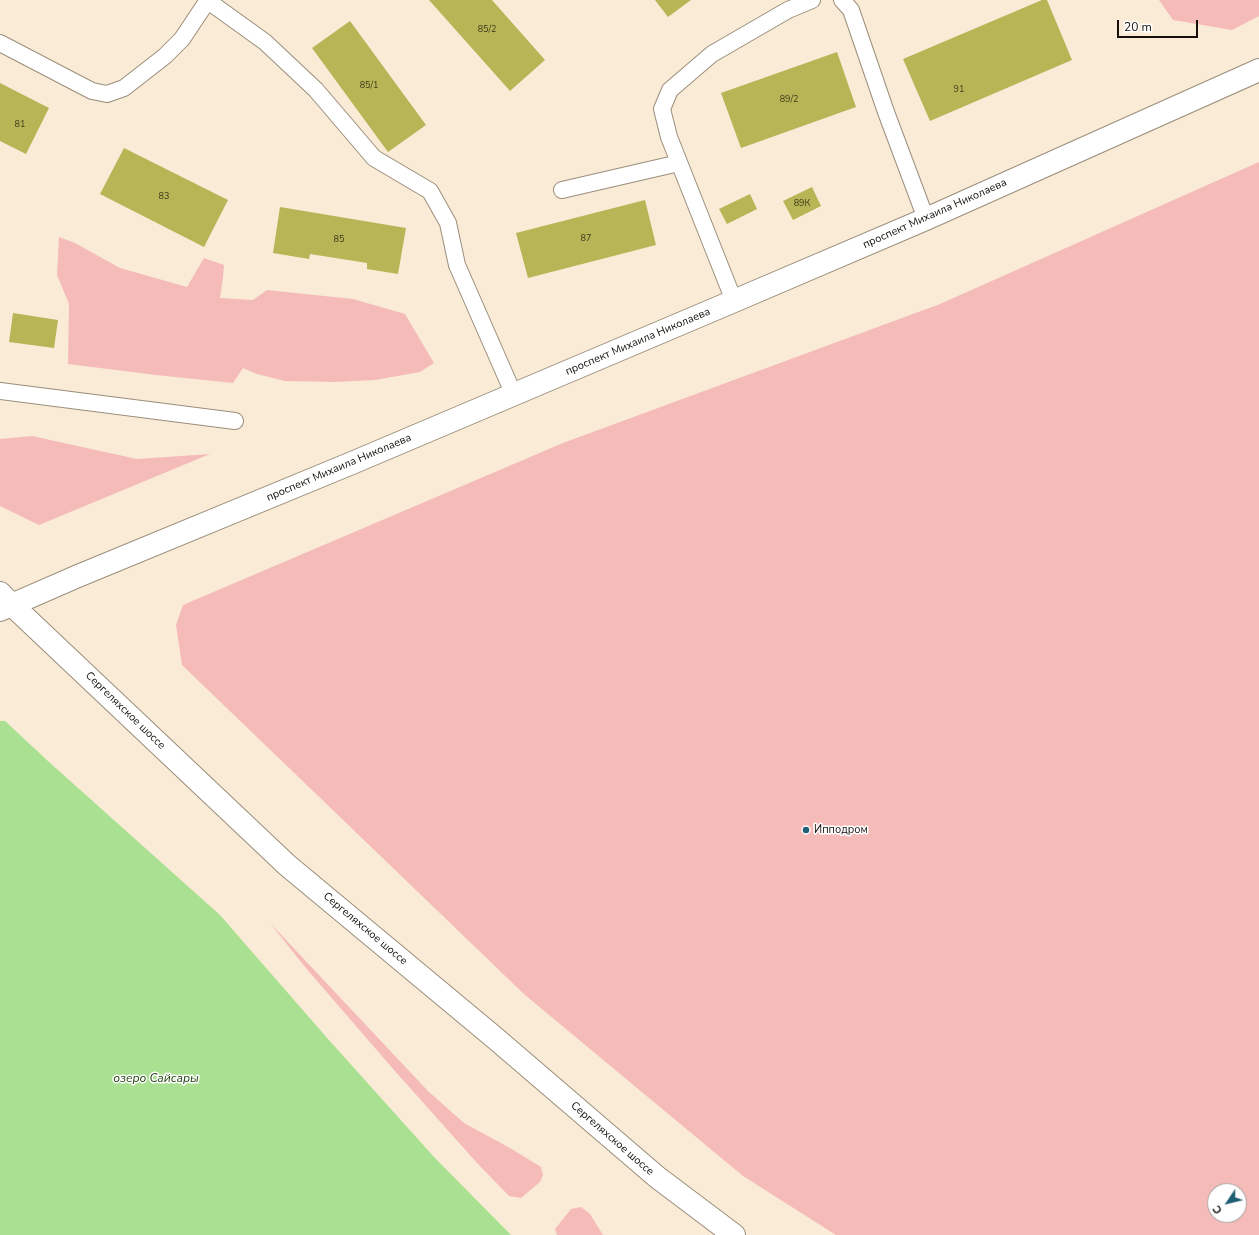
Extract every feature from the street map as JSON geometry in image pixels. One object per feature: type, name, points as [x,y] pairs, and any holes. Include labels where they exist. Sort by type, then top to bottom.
[{"type":"main road","name":"проспект Михаила Николаева","points":[[4,602],[78,576],[514,395],[926,219],[1259,70]]},
{"type":"main road","name":"Сергеляхское шоссе","points":[[4,602],[287,865],[496,1038],[656,1177],[734,1235]]},
{"type":"lane","points":[[0,43],[92,91],[107,94],[124,88],[165,56],[182,39],[208,0],[265,42],[316,90],[374,158],[430,191],[448,223],[457,265],[514,395]]},
{"type":"lane","points":[[734,301],[669,137],[662,109],[670,90],[712,54],[788,10],[812,0]]},
{"type":"lane","points":[[842,0],[851,10],[886,112],[926,219]]},
{"type":"lane","points":[[562,190],[679,163]]},
{"type":"lane","points":[[0,391],[235,421]]},
{"type":"shaded area","points":[[1159,0],[1259,0],[1259,16],[1232,30],[1173,20]]},
{"type":"shaded area","name":"Ипподром","points":[[1259,162],[1259,1235],[836,1235],[743,1176],[525,995],[182,665],[176,625],[183,605],[563,443],[940,304]]},
{"type":"shaded area","points":[[59,237],[75,243],[120,268],[187,287],[204,258],[224,265],[220,298],[253,300],[267,290],[353,299],[405,314],[434,363],[420,372],[375,380],[336,382],[285,381],[257,374],[243,368],[233,383],[68,364],[69,304],[57,275]]},
{"type":"shaded area","points":[[32,436],[137,459],[210,454],[39,525],[0,506],[0,439]]},
{"type":"shaded area","points":[[270,923],[428,1091],[464,1123],[541,1167],[543,1175],[540,1182],[521,1198],[509,1196],[477,1163],[394,1070],[305,967]]},
{"type":"shaded area","points":[[581,1207],[590,1214],[603,1235],[557,1235],[555,1229],[571,1209]]},
{"type":"water","name":"озеро Сайсары","points":[[0,721],[5,721],[220,915],[328,1039],[434,1157],[511,1235],[0,1235]]},
{"type":"building","points":[[429,0],[492,0],[545,60],[510,91]]},
{"type":"building","points":[[655,0],[691,0],[668,17]]},
{"type":"building","points":[[1042,0],[1047,0],[1072,60],[930,121],[903,59]]},
{"type":"building","points":[[350,21],[426,125],[388,152],[312,48]]},
{"type":"building","points":[[837,52],[856,107],[741,148],[721,93]]},
{"type":"building","points":[[0,83],[49,108],[26,154],[0,141]]},
{"type":"building","points":[[124,148],[228,200],[204,247],[100,194]]},
{"type":"building","points":[[812,187],[821,206],[793,220],[783,201]]},
{"type":"building","points":[[750,194],[757,209],[727,224],[719,209]]},
{"type":"building","points":[[645,200],[656,245],[528,278],[516,233]]},
{"type":"building","points":[[280,207],[406,228],[398,274],[367,269],[367,263],[310,254],[309,259],[273,253]]},
{"type":"building","points":[[13,313],[58,320],[54,348],[9,342]]},
{"type":"place","name":"Ипподром","points":[[806,830]]}]
